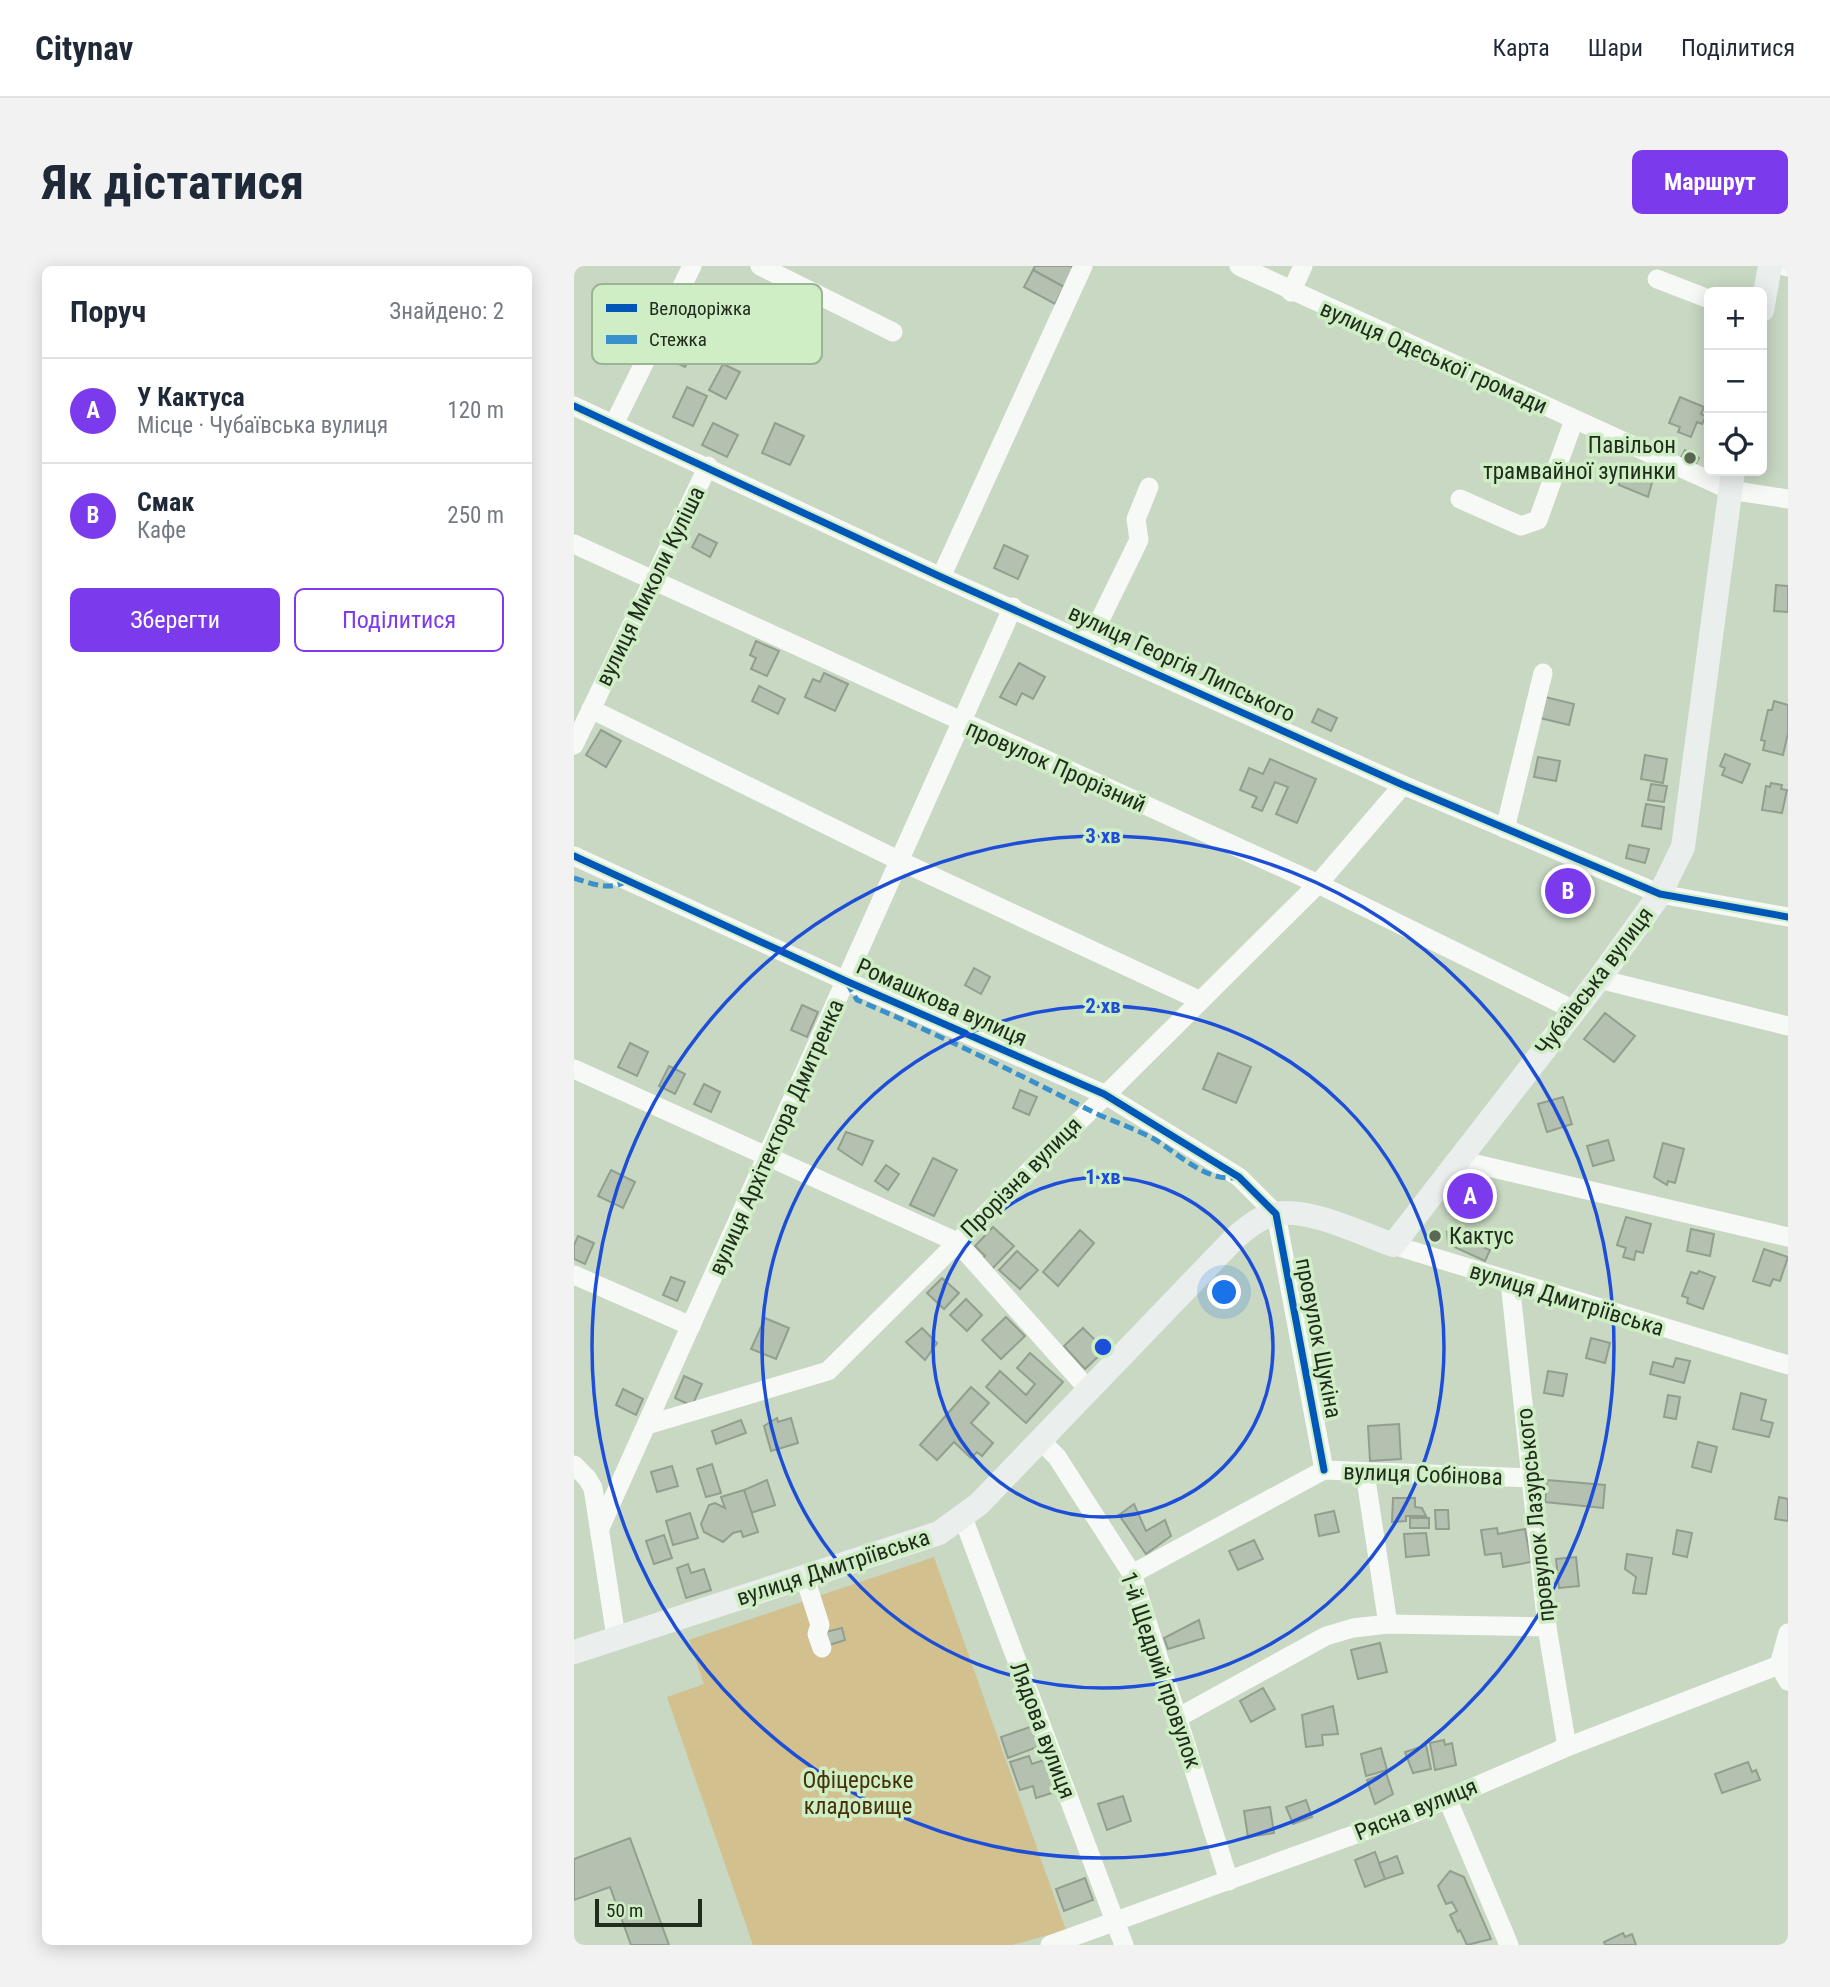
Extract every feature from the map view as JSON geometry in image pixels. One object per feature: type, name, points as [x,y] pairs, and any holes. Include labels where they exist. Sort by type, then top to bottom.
[{"type":"main road","points":[[1766,287],[1770,266]]},
{"type":"main road","name":"Чубаївська вулиця","points":[[1393,1245],[1599,979],[1660,894],[1684,847],[1731,480]]},
{"type":"main road","name":"вулиця Дмитріївська","points":[[574,1652],[939,1533],[979,1504],[1245,1229],[1276,1214],[1316,1218],[1393,1245]]},
{"type":"street","points":[[683,284],[692,266]]},
{"type":"street","points":[[760,266],[796,284]]},
{"type":"street","points":[[941,577],[1083,266]]},
{"type":"street","name":"вулиця Одеської громади","points":[[1239,266],[1574,420],[1788,499]]},
{"type":"street","points":[[1291,292],[1303,266]]},
{"type":"street","points":[[1657,279],[1704,297]]},
{"type":"street","points":[[822,297],[893,332]]},
{"type":"street","points":[[614,424],[644,364]]},
{"type":"street","name":"вулиця Георгія Липського","points":[[574,406],[708,466],[941,577],[1013,607],[1403,786],[1505,829],[1660,894],[1788,917]]},
{"type":"street","points":[[1461,499],[1521,526],[1538,520],[1574,420]]},
{"type":"street","name":"вулиця Миколи Куліша","points":[[574,745],[708,466]]},
{"type":"street","points":[[1089,642],[1139,540],[1136,519],[1149,487]]},
{"type":"street","name":"провулок Прорізний","points":[[574,544],[961,724],[1318,884],[1574,1010]]},
{"type":"street","name":"вулиця Архітектора Дмитренка","points":[[600,1528],[1013,607]]},
{"type":"street","points":[[1505,829],[1543,673]]},
{"type":"street","points":[[591,709],[900,861],[1199,1000]]},
{"type":"street","name":"Прорізна вулиця","points":[[647,1425],[828,1371],[1318,884],[1403,786]]},
{"type":"street","name":"Ромашкова вулиця","points":[[574,856],[846,981],[1104,1094],[1239,1177],[1276,1214]]},
{"type":"street","points":[[1599,979],[1788,1026]]},
{"type":"street","points":[[574,1069],[957,1242],[1088,1389]]},
{"type":"street","points":[[1459,1160],[1788,1237]]},
{"type":"street","name":"провулок Щукіна","points":[[1276,1214],[1324,1470]]},
{"type":"street","name":"вулиця Дмитріївська","points":[[1393,1245],[1788,1365]]},
{"type":"street","points":[[574,1275],[691,1326]]},
{"type":"street","name":"провулок Лазурського","points":[[1510,1282],[1547,1627],[1567,1747]]},
{"type":"street","name":"1-й Щедрий провулок","points":[[1040,1440],[1057,1457],[1132,1574],[1229,1881]]},
{"type":"street","points":[[574,1465],[593,1488],[616,1637]]},
{"type":"street","name":"вулиця Собінова","points":[[1132,1574],[1324,1470],[1530,1478]]},
{"type":"street","points":[[1366,1473],[1388,1624]]},
{"type":"street","name":"Лядова вулиця","points":[[962,1515],[1124,1945]]},
{"type":"street","points":[[805,1578],[820,1625],[817,1634],[822,1648]]},
{"type":"street","points":[[1179,1717],[1325,1636],[1353,1628],[1388,1624],[1547,1627]]},
{"type":"street","points":[[1783,1673],[1788,1633]]},
{"type":"street","name":"Рясна вулиця","points":[[1051,1945],[1447,1798],[1567,1747],[1783,1673]]},
{"type":"street","points":[[1447,1798],[1509,1945]]},
{"type":"green space","name":"Офіцерське кладовище","points":[[934,1557],[1066,1930],[1012,1945],[753,1945],[667,1697],[704,1684],[689,1640]]},
{"type":"building","points":[[1035,266],[1075,268],[1064,287],[1033,270]]},
{"type":"building","points":[[1033,270],[1064,287],[1055,304],[1024,287]]},
{"type":"building","points":[[723,364],[740,372],[726,399],[709,390]]},
{"type":"building","points":[[687,387],[707,396],[693,426],[673,417]]},
{"type":"building","points":[[1680,397],[1704,407],[1701,414],[1704,415],[1704,420],[1702,424],[1697,422],[1691,437],[1678,432],[1680,427],[1669,423]]},
{"type":"building","points":[[713,423],[738,435],[727,457],[702,445]]},
{"type":"building","points":[[775,423],[804,436],[790,465],[762,453]]},
{"type":"building","name":"Павільон трамвайної зупинки","points":[[1685,450],[1699,458],[1694,467],[1680,459]]},
{"type":"building","points":[[1623,470],[1653,479],[1648,497],[1619,485]]},
{"type":"building","points":[[699,534],[717,543],[710,557],[692,547]]},
{"type":"building","points":[[1004,545],[1028,556],[1018,579],[994,568]]},
{"type":"building","points":[[1776,585],[1788,586],[1788,612],[1774,611]]},
{"type":"building","points":[[756,641],[779,651],[767,676],[751,669],[756,658],[750,655]]},
{"type":"building","points":[[1019,663],[1045,677],[1033,699],[1022,693],[1016,705],[1000,697]]},
{"type":"building","points":[[824,673],[848,684],[835,711],[805,697],[813,679],[820,682]]},
{"type":"building","points":[[759,686],[785,699],[778,714],[752,701]]},
{"type":"building","points":[[1545,697],[1574,704],[1569,725],[1540,718]]},
{"type":"building","points":[[1774,701],[1788,705],[1788,733],[1783,755],[1763,750],[1765,741],[1761,740],[1768,710],[1772,710]]},
{"type":"building","points":[[1318,709],[1337,718],[1331,731],[1312,722]]},
{"type":"building","points":[[601,730],[621,741],[606,767],[586,755]]},
{"type":"building","points":[[1725,754],[1750,764],[1742,783],[1722,775],[1725,768],[1720,766]]},
{"type":"building","points":[[1645,755],[1667,759],[1663,783],[1641,779]]},
{"type":"building","points":[[1538,757],[1560,761],[1556,781],[1534,777]]},
{"type":"building","points":[[1270,759],[1316,779],[1297,823],[1276,814],[1288,787],[1275,782],[1262,811],[1252,807],[1257,797],[1240,790],[1249,768],[1263,774]]},
{"type":"building","points":[[1771,783],[1782,785],[1781,789],[1787,790],[1782,813],[1762,810],[1766,786],[1770,787]]},
{"type":"building","points":[[1651,784],[1667,786],[1664,802],[1648,800]]},
{"type":"building","points":[[1646,804],[1664,807],[1661,829],[1642,826]]},
{"type":"building","points":[[1629,845],[1649,849],[1645,863],[1626,858]]},
{"type":"building","points":[[974,968],[990,977],[981,994],[965,985]]},
{"type":"building","points":[[802,1005],[818,1012],[807,1037],[791,1030]]},
{"type":"building","points":[[1605,1013],[1635,1036],[1614,1062],[1584,1039]]},
{"type":"building","points":[[630,1043],[648,1052],[637,1076],[618,1067]]},
{"type":"building","points":[[1218,1053],[1251,1067],[1236,1103],[1203,1089]]},
{"type":"building","points":[[669,1066],[685,1074],[675,1094],[659,1086]]},
{"type":"building","points":[[704,1084],[720,1092],[711,1112],[694,1104]]},
{"type":"building","points":[[1020,1090],[1037,1097],[1029,1115],[1013,1108]]},
{"type":"building","points":[[1563,1097],[1572,1124],[1547,1132],[1538,1104]]},
{"type":"building","points":[[846,1132],[873,1141],[862,1165],[838,1149]]},
{"type":"building","points":[[1608,1140],[1614,1160],[1593,1166],[1587,1146]]},
{"type":"building","points":[[1663,1143],[1684,1149],[1675,1183],[1668,1181],[1667,1185],[1654,1177]]},
{"type":"building","points":[[933,1158],[957,1170],[934,1216],[910,1205]]},
{"type":"building","points":[[886,1165],[899,1174],[888,1190],[875,1181]]},
{"type":"building","points":[[611,1170],[635,1182],[623,1208],[598,1196]]},
{"type":"building","points":[[1475,1176],[1487,1183],[1471,1219],[1449,1210]]},
{"type":"building","points":[[1626,1217],[1651,1224],[1643,1253],[1636,1251],[1634,1260],[1623,1257],[1626,1248],[1617,1245]]},
{"type":"building","points":[[993,1227],[1014,1246],[991,1270],[981,1260],[985,1256],[975,1246]]},
{"type":"building","points":[[1691,1229],[1714,1234],[1710,1256],[1687,1251]]},
{"type":"building","points":[[1080,1230],[1094,1243],[1058,1286],[1043,1272]]},
{"type":"building","name":"Кактус","points":[[1447,1232],[1490,1250],[1485,1261],[1448,1244]]},
{"type":"building","points":[[578,1236],[594,1243],[585,1264],[574,1259],[574,1245]]},
{"type":"building","points":[[1764,1249],[1788,1257],[1780,1281],[1773,1279],[1770,1286],[1753,1281]]},
{"type":"building","points":[[1017,1251],[1038,1270],[1020,1289],[999,1270]]},
{"type":"building","points":[[1699,1271],[1715,1277],[1703,1309],[1687,1303],[1688,1298],[1682,1296],[1691,1272],[1697,1274]]},
{"type":"building","points":[[671,1277],[685,1282],[677,1301],[663,1295]]},
{"type":"building","points":[[942,1278],[959,1293],[944,1309],[927,1293]]},
{"type":"building","points":[[966,1299],[982,1315],[967,1331],[950,1315]]},
{"type":"building","points":[[1006,1317],[1025,1336],[1001,1359],[982,1340]]},
{"type":"building","points":[[765,1318],[789,1328],[776,1359],[751,1349]]},
{"type":"building","points":[[922,1328],[937,1343],[925,1360],[906,1342]]},
{"type":"building","points":[[1083,1328],[1105,1350],[1085,1369],[1064,1346]]},
{"type":"building","points":[[1591,1338],[1610,1343],[1605,1363],[1586,1358]]},
{"type":"building","points":[[1030,1353],[1063,1382],[1026,1423],[986,1387],[1000,1371],[1026,1395],[1035,1384],[1017,1368]]},
{"type":"building","points":[[1676,1358],[1690,1361],[1684,1383],[1650,1374],[1653,1362],[1673,1367]]},
{"type":"building","points":[[1548,1371],[1567,1374],[1563,1396],[1544,1393]]},
{"type":"building","points":[[684,1376],[702,1384],[692,1406],[675,1398]]},
{"type":"building","points":[[971,1387],[989,1403],[971,1423],[993,1443],[982,1456],[977,1452],[971,1458],[954,1442],[937,1460],[920,1445]]},
{"type":"building","points":[[623,1389],[643,1399],[636,1415],[616,1405]]},
{"type":"building","points":[[1741,1393],[1766,1400],[1761,1420],[1773,1423],[1769,1437],[1733,1429]]},
{"type":"building","points":[[1668,1395],[1680,1397],[1676,1419],[1664,1417]]},
{"type":"building","points":[[777,1418],[778,1422],[791,1418],[798,1443],[771,1451],[764,1426]]},
{"type":"building","points":[[741,1420],[746,1433],[716,1444],[712,1431]]},
{"type":"building","points":[[1399,1424],[1401,1459],[1370,1461],[1368,1426]]},
{"type":"building","points":[[1698,1442],[1717,1447],[1711,1472],[1692,1467]]},
{"type":"building","points":[[712,1464],[721,1493],[706,1497],[697,1469]]},
{"type":"building","points":[[672,1466],[678,1486],[657,1492],[651,1472]]},
{"type":"building","points":[[767,1480],[775,1505],[751,1513],[744,1490]]},
{"type":"building","points":[[1547,1480],[1605,1485],[1603,1508],[1545,1502]]},
{"type":"building","points":[[744,1490],[758,1532],[743,1537],[741,1531],[733,1533],[723,1542],[704,1532],[701,1524],[709,1505],[715,1503],[725,1508],[721,1497]]},
{"type":"building","points":[[1779,1497],[1788,1499],[1788,1521],[1775,1519]]},
{"type":"building","points":[[1393,1498],[1415,1498],[1415,1507],[1422,1508],[1426,1516],[1406,1516],[1406,1521],[1392,1522]]},
{"type":"building","points":[[1134,1504],[1146,1531],[1165,1520],[1171,1536],[1146,1554],[1119,1515]]},
{"type":"building","points":[[1435,1510],[1448,1510],[1449,1529],[1436,1529]]},
{"type":"building","points":[[1334,1511],[1339,1532],[1319,1536],[1315,1515]]},
{"type":"building","points":[[690,1513],[698,1538],[673,1545],[666,1521]]},
{"type":"building","points":[[1410,1518],[1429,1518],[1429,1528],[1410,1528]]},
{"type":"building","points":[[1497,1528],[1498,1534],[1525,1529],[1531,1562],[1503,1567],[1501,1553],[1485,1555],[1481,1530]]},
{"type":"building","points":[[1677,1530],[1692,1533],[1687,1557],[1673,1554]]},
{"type":"building","points":[[1426,1533],[1429,1555],[1406,1557],[1404,1534]]},
{"type":"building","points":[[664,1535],[672,1558],[654,1564],[646,1541]]},
{"type":"building","points":[[1254,1540],[1263,1559],[1238,1570],[1229,1551]]},
{"type":"building","points":[[1627,1554],[1652,1558],[1646,1594],[1633,1593],[1636,1577],[1625,1569]]},
{"type":"building","points":[[1576,1557],[1579,1586],[1559,1588],[1556,1559]]},
{"type":"building","points":[[688,1564],[691,1573],[704,1569],[711,1590],[686,1598],[677,1568]]},
{"type":"building","points":[[1199,1620],[1204,1638],[1168,1649],[1164,1638]]},
{"type":"building","points":[[842,1628],[845,1640],[826,1646],[822,1633]]},
{"type":"building","points":[[1380,1643],[1387,1672],[1358,1679],[1351,1650]]},
{"type":"building","points":[[1263,1688],[1275,1709],[1251,1722],[1240,1701]]},
{"type":"building","points":[[1333,1706],[1338,1734],[1322,1735],[1323,1745],[1306,1747],[1302,1715]]},
{"type":"building","points":[[1033,1726],[1040,1746],[1008,1758],[1001,1737]]},
{"type":"building","points":[[1444,1740],[1445,1745],[1452,1743],[1456,1765],[1435,1770],[1430,1743]]},
{"type":"building","points":[[1426,1745],[1431,1769],[1413,1773],[1405,1752]]},
{"type":"building","points":[[1381,1748],[1387,1770],[1366,1776],[1361,1754]]},
{"type":"building","points":[[1029,1756],[1032,1764],[1044,1760],[1055,1792],[1036,1798],[1033,1786],[1020,1790],[1010,1762]]},
{"type":"building","points":[[1748,1762],[1752,1772],[1756,1770],[1760,1780],[1722,1793],[1715,1774]]},
{"type":"building","points":[[1386,1773],[1393,1794],[1375,1804],[1367,1780]]},
{"type":"building","points":[[1123,1796],[1131,1821],[1107,1830],[1098,1804]]},
{"type":"building","points":[[1306,1800],[1312,1817],[1293,1824],[1286,1807]]},
{"type":"building","points":[[1270,1807],[1274,1833],[1248,1837],[1244,1811]]},
{"type":"building","points":[[630,1838],[669,1945],[631,1945],[610,1887],[574,1900],[574,1859]]},
{"type":"building","points":[[1375,1852],[1385,1879],[1365,1887],[1355,1860]]},
{"type":"building","points":[[1397,1856],[1403,1873],[1385,1879],[1379,1863]]},
{"type":"building","points":[[1450,1871],[1464,1877],[1491,1939],[1467,1945],[1460,1930],[1458,1932],[1450,1915],[1457,1911],[1452,1902],[1446,1904],[1438,1886]]},
{"type":"building","points":[[1085,1878],[1093,1900],[1064,1911],[1056,1889]]},
{"type":"building","points":[[1623,1933],[1625,1937],[1632,1934],[1636,1945],[1605,1945],[1604,1942]]},
{"type":"marked path","points":[[574,878],[607,886],[627,881]]},
{"type":"marked path","points":[[847,983],[857,1000],[1146,1135],[1205,1172],[1227,1178],[1239,1177]]},
{"type":"cycle path","points":[[574,406],[941,577],[1403,785],[1660,894],[1788,917]]},
{"type":"cycle path","points":[[574,856],[846,981],[1104,1094],[1239,1177],[1276,1214],[1324,1470]]},
{"type":"place","name":"Павільон трамвайної зупинки","points":[[1690,458]]},
{"type":"place","name":"Смак","points":[[1568,891]]},
{"type":"place","name":"У Кактуса","points":[[1470,1196]]},
{"type":"place","name":"Кактус","points":[[1435,1236]]}]
